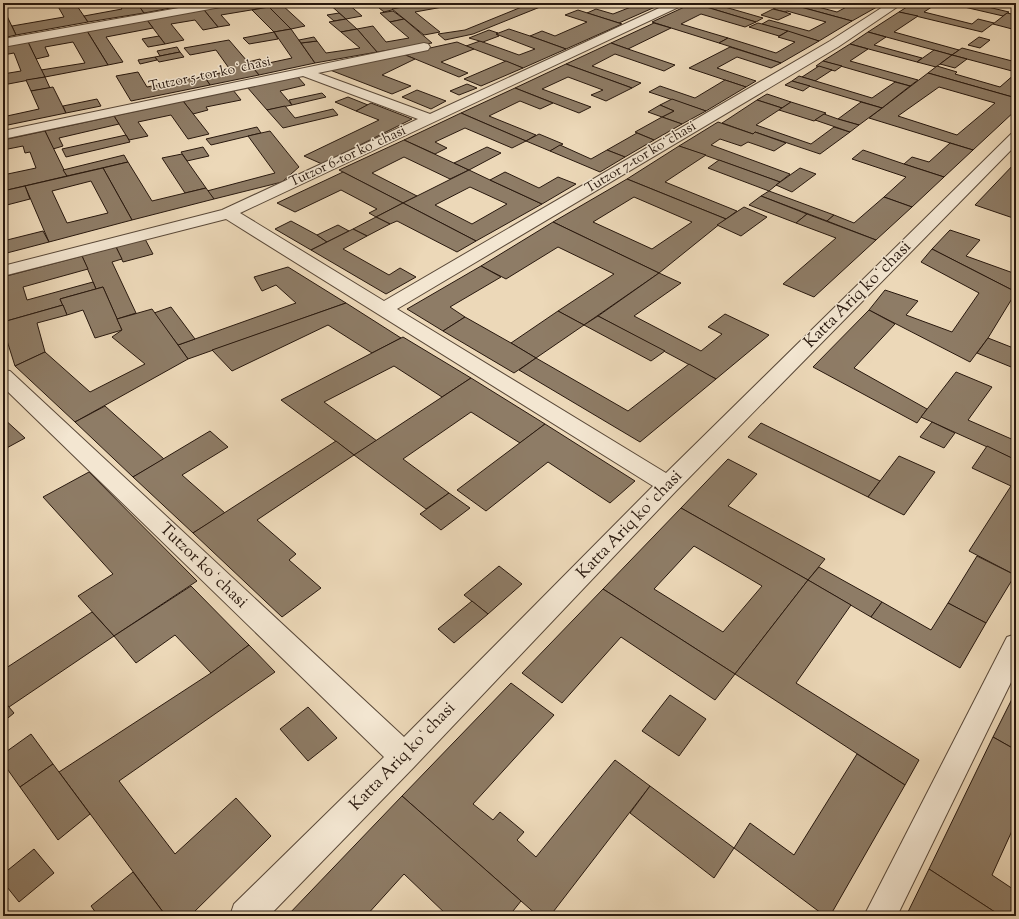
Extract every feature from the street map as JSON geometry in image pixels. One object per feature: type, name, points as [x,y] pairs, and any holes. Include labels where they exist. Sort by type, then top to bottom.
[{"type":"street","points":[[3,43],[226,3]]},
{"type":"street","name":"Tutzor 6-tor koʻchasi","points":[[3,271],[228,213],[679,3]]},
{"type":"street","name":"Tutzor 7-tor koʻchasi","points":[[383,310],[827,48],[897,3]]},
{"type":"street","name":"Tutzor 5-tor koʻchasi","points":[[3,136],[424,47]]},
{"type":"street","points":[[304,72],[431,119]]},
{"type":"street","name":"Katta Ariq koʻchasi","points":[[246,916],[404,757],[668,485],[1016,137]]},
{"type":"street","points":[[228,213],[668,485]]},
{"type":"street","name":"Tutzor koʻchasi","points":[[3,376],[404,757]]},
{"type":"street","points":[[880,916],[1016,645]]},
{"type":"building","points":[[56,3],[75,3],[88,22],[16,35],[12,26],[64,17]]},
{"type":"building","points":[[118,3],[137,3],[144,13],[88,22],[84,16],[122,9]]},
{"type":"building","points":[[137,3],[197,3],[144,13]]},
{"type":"building","points":[[244,3],[265,3],[269,7],[221,15],[230,25],[218,27],[204,10]]},
{"type":"building","points":[[265,3],[285,3],[281,4],[305,26],[291,29]]},
{"type":"building","points":[[328,3],[347,3],[362,16],[346,19]]},
{"type":"building","points":[[373,3],[393,3],[399,8],[384,12]]},
{"type":"building","points":[[426,3],[465,3],[415,12],[440,32],[424,35],[392,9]]},
{"type":"building","points":[[525,3],[550,3],[473,34],[445,40],[438,34],[465,30],[529,4]]},
{"type":"building","points":[[631,3],[662,4],[619,23],[587,13],[596,9],[613,14],[636,5]]},
{"type":"building","points":[[693,3],[722,3],[718,5],[763,18],[756,22]]},
{"type":"building","points":[[693,3],[756,22],[745,27],[701,14],[681,24],[728,38],[719,43],[652,22]]},
{"type":"building","points":[[786,3],[803,3],[837,12],[854,3],[884,3],[852,21]]},
{"type":"building","points":[[786,3],[852,21],[819,41],[762,24],[769,20],[809,31],[826,22],[787,11],[785,12],[773,9]]},
{"type":"building","points":[[913,3],[938,3],[924,12],[972,24],[978,19],[994,23],[982,32],[899,12]]},
{"type":"building","points":[[947,3],[971,3],[1009,12],[1003,16]]},
{"type":"building","points":[[269,7],[291,29],[274,32],[252,10]]},
{"type":"building","points":[[773,9],[791,14],[778,20],[761,15]]},
{"type":"building","points":[[204,10],[218,27],[203,30],[195,20],[171,24],[184,40],[165,44],[147,20]]},
{"type":"building","points":[[578,10],[622,24],[566,49],[530,36],[542,31],[555,36],[587,22],[565,15]]},
{"type":"building","points":[[393,11],[404,19],[390,22],[380,13]]},
{"type":"building","points":[[899,12],[918,16],[894,32],[959,50],[952,55],[868,32]]},
{"type":"building","points":[[339,13],[346,19],[334,21],[327,15]]},
{"type":"building","points":[[1007,13],[1016,15],[1016,30],[993,24]]},
{"type":"building","points":[[3,16],[7,16],[16,35],[3,38]]},
{"type":"building","points":[[346,19],[357,29],[341,32],[329,22]]},
{"type":"building","points":[[404,19],[432,43],[377,52],[357,29],[373,26],[386,42],[409,38],[390,22]]},
{"type":"building","points":[[147,20],[153,28],[106,37],[123,62],[108,65],[87,31]]},
{"type":"building","points":[[654,23],[671,28],[628,49],[611,43]]},
{"type":"building","points":[[758,23],[788,31],[779,36],[749,27]]},
{"type":"building","points":[[291,29],[315,63],[259,75],[248,62],[260,59],[264,64],[292,58],[274,32]]},
{"type":"building","points":[[357,29],[377,52],[315,63],[301,43],[317,41],[326,53],[360,48],[341,32]]},
{"type":"building","points":[[509,29],[566,49],[523,68],[466,46],[480,41],[519,55],[535,49],[496,34]]},
{"type":"building","points":[[489,30],[498,33],[496,34],[499,36],[483,42],[469,38]]},
{"type":"building","points":[[87,31],[108,65],[45,77],[41,70],[85,63],[73,42],[45,47],[49,56],[36,59],[28,42]]},
{"type":"building","points":[[788,31],[819,41],[781,63],[719,43],[728,38],[776,53],[795,42],[778,37]]},
{"type":"building","points":[[274,32],[278,39],[249,44],[243,38]]},
{"type":"building","points":[[868,32],[886,37],[874,45],[922,58],[917,62],[850,44]]},
{"type":"building","points":[[159,36],[165,44],[148,47],[142,39]]},
{"type":"building","points":[[314,37],[317,41],[301,43],[299,40]]},
{"type":"building","points":[[979,37],[990,40],[980,48],[968,45]]},
{"type":"building","points":[[229,40],[259,75],[210,85],[204,76],[231,71],[216,50],[190,55],[184,48]]},
{"type":"building","points":[[28,42],[45,77],[3,85],[3,74],[21,71],[14,53],[3,55],[3,46]]},
{"type":"building","points":[[457,42],[474,49],[441,62],[468,73],[459,77],[403,54]]},
{"type":"building","points":[[611,43],[675,65],[664,71],[615,54],[592,66],[641,83],[632,88],[566,64]]},
{"type":"building","points":[[850,44],[868,49],[850,61],[918,80],[910,86],[823,61]]},
{"type":"building","points":[[177,47],[180,52],[160,56],[157,51]]},
{"type":"building","points":[[730,47],[781,63],[771,68],[737,57],[717,68],[756,81],[746,87],[689,68]]},
{"type":"building","points":[[962,48],[1016,62],[1016,67],[1012,71],[952,55]]},
{"type":"building","points":[[934,50],[952,55],[936,67],[917,62]]},
{"type":"building","points":[[180,52],[184,57],[159,62],[155,57]]},
{"type":"building","points":[[403,54],[415,59],[382,75],[411,86],[392,94],[330,70]]},
{"type":"building","points":[[952,55],[967,59],[955,68],[940,64]]},
{"type":"building","points":[[155,57],[157,60],[140,64],[138,60]]},
{"type":"building","points":[[506,61],[523,68],[481,86],[464,79]]},
{"type":"building","points":[[823,61],[842,66],[835,71],[816,66]]},
{"type":"building","points":[[566,64],[632,88],[606,101],[591,95],[603,90],[568,77],[542,89],[591,107],[579,113],[515,88]]},
{"type":"building","points":[[819,66],[832,70],[815,81],[802,77]]},
{"type":"building","points":[[937,66],[957,72],[955,74],[1000,87],[1016,73],[1016,98],[928,73]]},
{"type":"building","points":[[138,72],[147,87],[204,76],[210,85],[131,101],[116,76]]},
{"type":"building","points":[[928,73],[1016,98],[1016,110],[973,150],[869,118]],"holes":[[[939,87],[995,103],[957,135],[898,116]]]},
{"type":"building","points":[[297,76],[305,85],[280,91],[292,105],[267,110],[247,87]]},
{"type":"building","points":[[799,76],[872,98],[895,82],[910,86],[882,108],[792,81]]},
{"type":"building","points":[[45,77],[50,88],[31,91],[26,80]]},
{"type":"building","points":[[725,80],[746,87],[706,111],[649,92],[660,86],[695,98]]},
{"type":"building","points":[[792,81],[810,86],[803,91],[785,85]]},
{"type":"building","points":[[467,84],[477,88],[459,95],[450,91]]},
{"type":"building","points":[[53,87],[66,113],[3,126],[3,107],[7,116],[39,109],[31,91]]},
{"type":"building","points":[[515,88],[553,103],[540,109],[520,101],[489,116],[536,135],[526,141],[461,113]]},
{"type":"building","points":[[233,90],[241,100],[206,107],[208,110],[193,114],[183,101]]},
{"type":"building","points":[[417,90],[446,101],[431,109],[402,97]]},
{"type":"building","points":[[322,93],[326,97],[292,105],[289,100]]},
{"type":"building","points":[[767,94],[791,102],[782,108],[757,100]]},
{"type":"building","points":[[348,97],[368,105],[356,111],[335,102]]},
{"type":"building","points":[[97,99],[101,106],[66,113],[63,106]]},
{"type":"building","points":[[672,99],[706,111],[682,124],[662,117],[674,111],[660,105]]},
{"type":"building","points":[[757,100],[782,108],[756,125],[811,144],[834,127],[850,132],[820,154],[755,132],[753,134],[722,123]]},
{"type":"building","points":[[183,101],[209,134],[188,139],[171,115],[138,122],[148,136],[129,140],[114,116]]},
{"type":"building","points":[[791,102],[826,113],[814,121],[779,110]]},
{"type":"building","points":[[861,102],[882,108],[859,125],[838,119]]},
{"type":"building","points":[[371,103],[412,119],[322,164],[304,156],[379,120],[356,111]]},
{"type":"building","points":[[660,105],[674,111],[662,117],[648,112]]},
{"type":"building","points":[[285,106],[295,118],[333,109],[338,115],[283,128],[267,110]]},
{"type":"building","points":[[461,113],[526,141],[512,148],[465,128],[435,142],[447,148],[435,154],[404,140]]},
{"type":"building","points":[[824,114],[859,125],[850,132],[815,120]]},
{"type":"building","points":[[114,116],[119,124],[59,138],[63,146],[53,149],[45,131]]},
{"type":"building","points":[[662,117],[682,124],[654,140],[635,132]]},
{"type":"building","points":[[718,122],[753,134],[755,132],[786,143],[774,151],[748,142],[741,146],[720,139],[711,145],[790,174],[780,182],[679,146]]},
{"type":"building","points":[[257,127],[261,133],[211,145],[206,139]]},
{"type":"building","points":[[45,131],[67,176],[3,191],[3,175],[36,168],[30,152],[25,153],[23,146],[3,150],[3,140]]},
{"type":"building","points":[[270,131],[299,167],[282,182],[214,199],[207,191],[275,173],[248,136]]},
{"type":"building","points":[[637,133],[654,140],[625,157],[607,150]]},
{"type":"building","points":[[539,134],[563,144],[550,151],[526,141]]},
{"type":"building","points":[[126,135],[130,142],[66,157],[62,149]]},
{"type":"building","points":[[404,140],[469,170],[450,179],[404,157],[372,173],[417,196],[403,203],[339,170]]},
{"type":"building","points":[[950,143],[973,150],[944,177],[904,164],[912,157],[929,162]]},
{"type":"building","points":[[560,145],[591,159],[607,150],[625,157],[600,172],[550,151]]},
{"type":"building","points":[[679,146],[706,155],[665,182],[737,211],[726,219],[627,179]]},
{"type":"building","points":[[203,147],[209,156],[187,161],[181,152]]},
{"type":"building","points":[[487,147],[501,153],[469,170],[454,163]]},
{"type":"building","points":[[863,150],[944,177],[912,207],[884,197],[906,177],[852,159]]},
{"type":"building","points":[[182,154],[206,188],[185,193],[162,158]]},
{"type":"building","points":[[124,155],[128,162],[67,176],[63,170]]},
{"type":"building","points":[[719,160],[780,182],[769,191],[708,168]]},
{"type":"building","points":[[128,162],[152,201],[206,188],[214,199],[132,220],[103,168]]},
{"type":"building","points":[[1016,162],[1016,200],[1012,205],[1016,206],[1016,219],[975,205]]},
{"type":"building","points":[[103,168],[132,220],[49,242],[25,186]],"holes":[[[91,181],[108,213],[67,223],[52,191]]]},
{"type":"building","points":[[800,168],[816,174],[792,192],[776,185]]},
{"type":"building","points":[[469,170],[542,204],[476,241],[403,203]],"holes":[[[470,187],[507,204],[472,224],[435,205]]]},
{"type":"building","points":[[343,172],[403,203],[376,217],[369,213],[377,209],[341,190],[295,212],[277,203]]},
{"type":"building","points":[[505,172],[539,188],[558,177],[576,184],[542,204],[490,180]]},
{"type":"building","points":[[627,179],[726,219],[659,273],[553,222]],"holes":[[[634,197],[692,222],[652,249],[593,222]]]},
{"type":"building","points":[[25,186],[30,199],[3,206],[3,191]]},
{"type":"building","points":[[769,191],[834,215],[827,221],[761,196]]},
{"type":"building","points":[[761,196],[807,214],[796,223],[749,205]]},
{"type":"building","points":[[884,197],[912,207],[876,240],[827,221],[834,215],[854,223]]},
{"type":"building","points":[[403,203],[476,241],[457,252],[397,221],[390,224],[376,217]]},
{"type":"building","points":[[744,207],[767,217],[741,236],[717,225]]},
{"type":"building","points":[[807,214],[876,240],[814,297],[783,284],[836,238],[796,223]]},
{"type":"building","points":[[376,217],[390,224],[367,236],[353,229]]},
{"type":"building","points":[[291,221],[327,242],[311,250],[275,229]]},
{"type":"building","points":[[553,222],[659,273],[584,325],[558,311],[614,274],[558,247],[506,279],[481,266]]},
{"type":"building","points":[[338,225],[349,231],[327,242],[317,235]]},
{"type":"building","points":[[353,229],[367,236],[343,249],[389,275],[400,268],[416,277],[386,294],[311,250]]},
{"type":"building","points":[[950,230],[980,240],[966,256],[1016,274],[1016,292],[932,249]]},
{"type":"building","points":[[43,231],[49,242],[3,254],[3,241]]},
{"type":"building","points":[[145,239],[153,254],[123,262],[116,247]]},
{"type":"building","points":[[116,247],[122,259],[112,262],[136,313],[117,319],[103,287],[96,289],[82,256]]},
{"type":"building","points":[[932,249],[1016,292],[988,338],[970,362],[869,310],[885,290],[918,301],[906,315],[952,332],[979,293],[921,262]]},
{"type":"building","points":[[82,256],[88,269],[23,287],[27,300],[93,282],[96,289],[60,299],[63,305],[3,322],[3,277]]},
{"type":"building","points":[[481,266],[501,277],[450,307],[465,317],[443,331],[407,309]]},
{"type":"building","points":[[288,267],[346,303],[188,359],[178,345],[296,303],[276,285],[262,291],[254,277]]},
{"type":"building","points":[[659,273],[681,283],[634,316],[701,351],[722,334],[708,327],[725,314],[769,335],[716,379],[598,316]]},
{"type":"building","points":[[103,287],[122,330],[95,338],[83,310],[67,315],[60,299]]},
{"type":"building","points":[[346,303],[401,338],[372,353],[328,325],[232,371],[212,350]]},
{"type":"building","points":[[63,305],[67,315],[37,323],[45,352],[15,366],[3,328],[3,322]]},
{"type":"building","points":[[171,307],[195,339],[178,345],[154,313]]},
{"type":"building","points":[[152,309],[188,359],[75,422],[15,366],[45,352],[90,392],[145,364],[112,337],[122,330],[117,319]]},
{"type":"building","points":[[869,310],[895,324],[854,368],[927,409],[917,423],[813,367]]},
{"type":"building","points":[[558,311],[584,325],[536,358],[511,343]]},
{"type":"building","points":[[598,316],[665,351],[651,361],[584,325]]},
{"type":"building","points":[[465,317],[536,358],[514,373],[443,331]]},
{"type":"building","points":[[403,337],[471,378],[442,397],[394,366],[324,402],[377,441],[354,455],[281,400]]},
{"type":"building","points":[[988,338],[1016,349],[1016,369],[977,353]]},
{"type":"building","points":[[536,358],[628,411],[689,364],[716,379],[640,442],[519,370]]},
{"type":"building","points":[[956,372],[992,387],[968,420],[1016,441],[1016,460],[921,417]]},
{"type":"building","points":[[471,378],[545,424],[520,443],[471,412],[403,459],[449,493],[426,509],[354,455]]},
{"type":"building","points":[[105,406],[164,459],[133,477],[75,422]]},
{"type":"building","points":[[3,418],[25,438],[3,450]]},
{"type":"building","points":[[932,422],[955,433],[944,448],[920,437]]},
{"type":"building","points":[[761,423],[880,481],[868,497],[748,437]]},
{"type":"building","points":[[545,424],[635,481],[610,503],[548,462],[486,511],[457,490]]},
{"type":"building","points":[[210,431],[228,447],[182,475],[225,513],[193,533],[133,477]]},
{"type":"building","points":[[336,441],[354,455],[257,520],[296,554],[289,560],[321,588],[282,617],[193,533]]},
{"type":"building","points":[[987,446],[1016,460],[1015,575],[969,551],[1011,486],[972,468]]},
{"type":"building","points":[[899,456],[935,472],[904,515],[868,497]]},
{"type":"building","points":[[728,459],[757,474],[728,506],[825,559],[808,580],[681,508]]},
{"type":"building","points":[[89,472],[197,581],[114,636],[78,596],[113,574],[43,497]]},
{"type":"building","points":[[449,493],[470,508],[441,530],[420,514]]},
{"type":"building","points":[[681,508],[808,580],[735,674],[603,589]],"holes":[[[694,546],[762,586],[723,632],[654,589]]]},
{"type":"building","points":[[977,556],[1015,575],[986,623],[948,603]]},
{"type":"building","points":[[499,566],[522,584],[488,614],[464,595]]},
{"type":"building","points":[[819,567],[882,602],[871,617],[808,580]]},
{"type":"building","points":[[808,580],[851,605],[796,683],[919,760],[905,785],[735,674]]},
{"type":"building","points":[[191,586],[249,645],[211,673],[175,635],[136,663],[114,636]]},
{"type":"building","points":[[603,589],[735,674],[715,700],[621,637],[562,703],[522,673]]},
{"type":"building","points":[[472,601],[488,614],[454,643],[438,629]]},
{"type":"building","points":[[882,602],[931,630],[948,603],[986,623],[960,668],[871,617]]},
{"type":"building","points":[[92,612],[114,636],[9,707],[3,700],[3,670]]},
{"type":"building","points":[[249,645],[275,672],[119,781],[175,854],[236,798],[271,836],[190,916],[166,916],[59,772],[211,673]]},
{"type":"building","points":[[511,683],[554,715],[473,804],[493,820],[500,812],[524,832],[517,840],[536,857],[615,760],[650,786],[550,916],[538,916],[402,796]]},
{"type":"building","points":[[1016,691],[1016,750],[993,737]]},
{"type":"building","points":[[670,695],[706,719],[679,756],[642,731]]},
{"type":"building","points":[[3,700],[14,713],[3,722]]},
{"type":"building","points":[[308,707],[337,738],[308,761],[280,729]]},
{"type":"building","points":[[31,734],[53,764],[20,787],[3,763],[3,754]]},
{"type":"building","points":[[993,737],[1016,750],[1016,822],[992,875],[1016,891],[1016,916],[1001,916],[929,869]]},
{"type":"building","points":[[857,754],[905,785],[830,916],[825,916],[734,848],[750,823],[794,855]]},
{"type":"building","points":[[53,764],[90,814],[58,840],[20,787]]},
{"type":"building","points":[[650,786],[734,848],[714,878],[630,813]]},
{"type":"building","points":[[402,796],[521,901],[509,916],[448,916],[404,874],[366,916],[287,916]]},
{"type":"building","points":[[34,849],[54,873],[19,902],[3,882],[3,874]]},
{"type":"building","points":[[929,869],[1001,916],[906,916]]},
{"type":"building","points":[[133,872],[166,916],[98,916],[91,906]]}]
